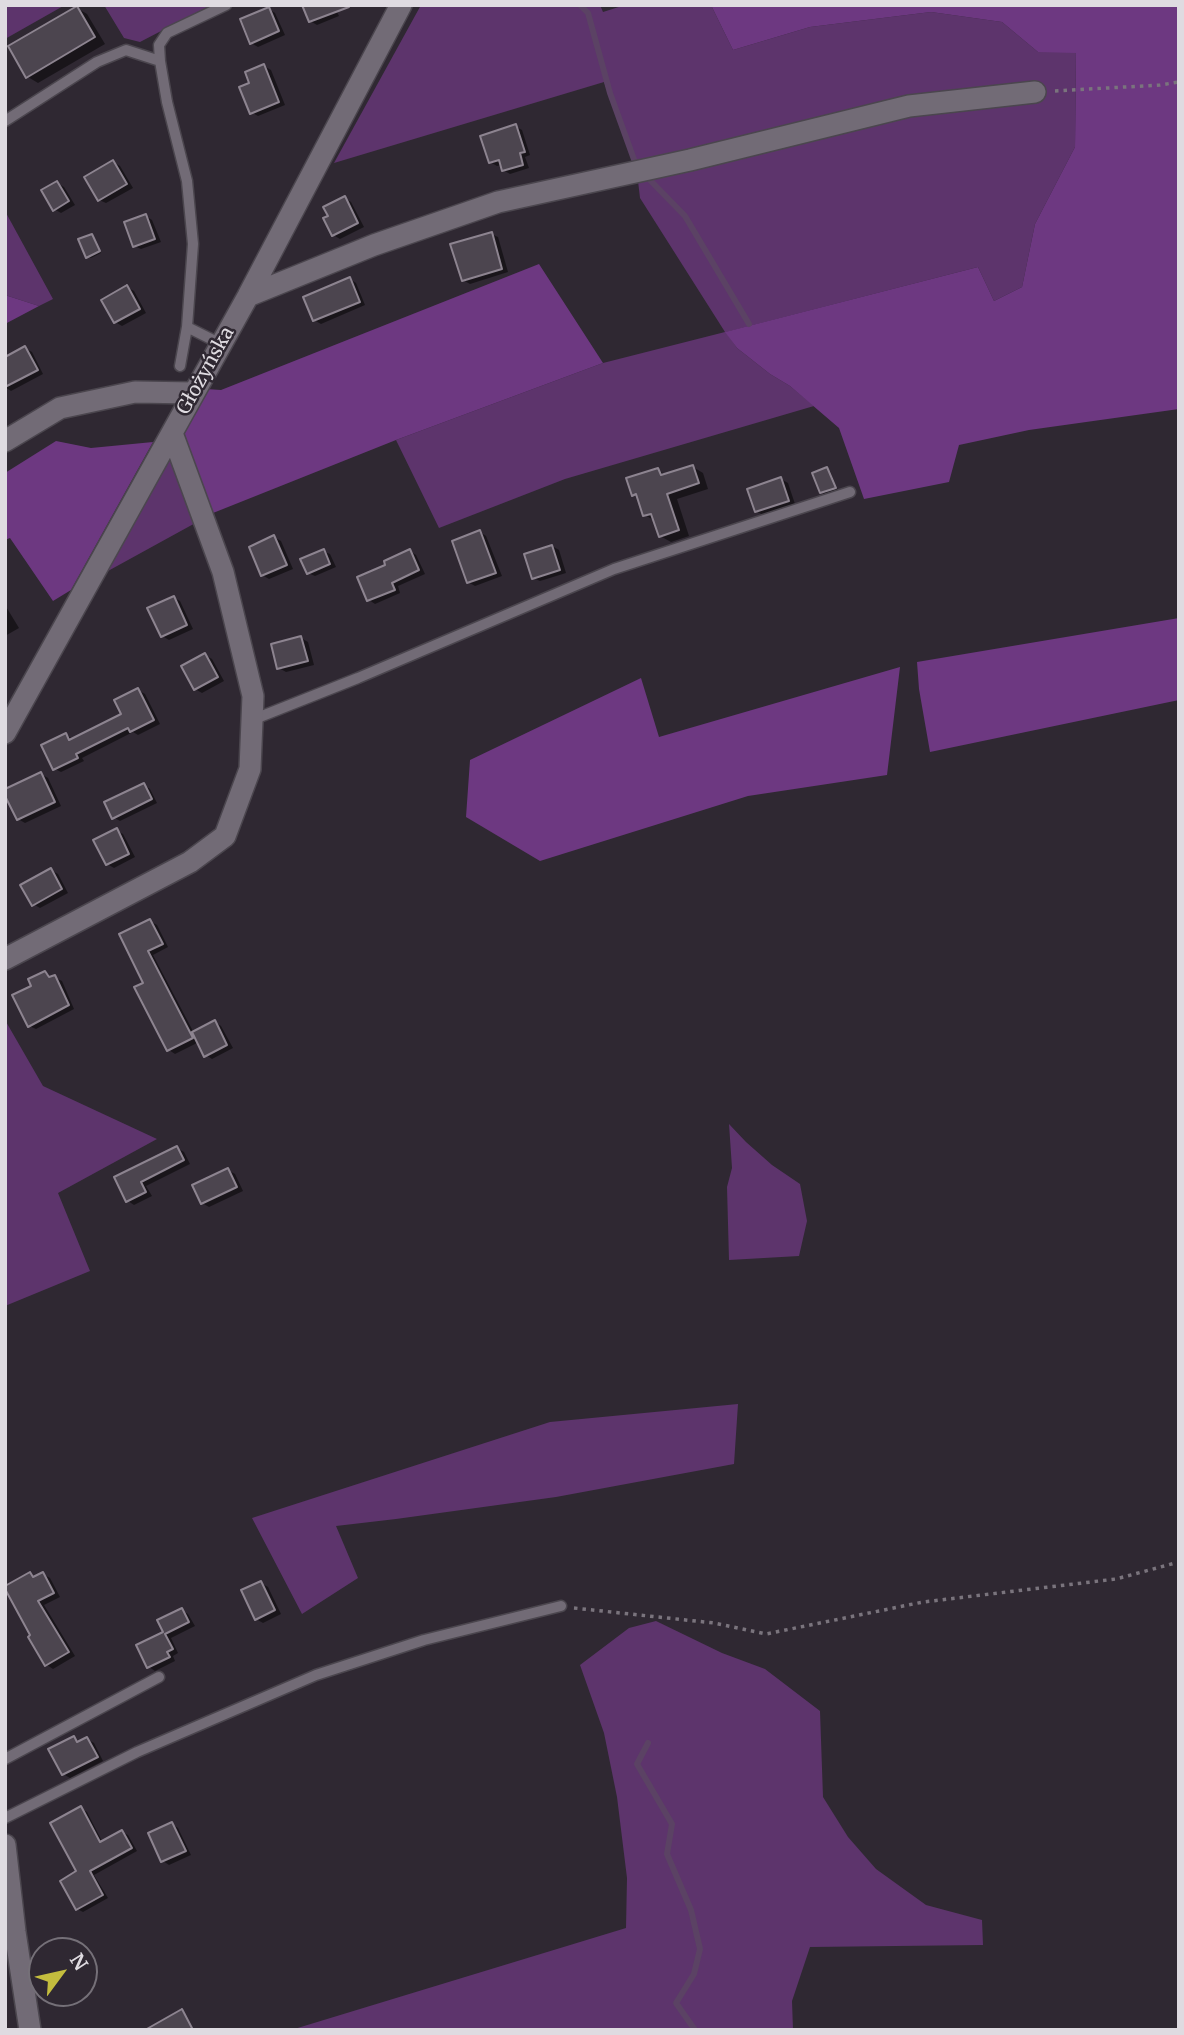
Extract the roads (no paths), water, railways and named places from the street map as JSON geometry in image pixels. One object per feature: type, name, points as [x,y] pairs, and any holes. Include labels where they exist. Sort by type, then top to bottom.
[{"type":"street","name":"Głożyńska","points":[[5,733],[248,296],[401,5]]},
{"type":"street","points":[[248,296],[374,245],[498,202],[690,160],[909,106],[1035,92]]},
{"type":"street","points":[[5,441],[60,408],[135,392],[194,393]]},
{"type":"street","points":[[5,960],[190,862],[225,836],[250,769],[254,696],[223,572],[172,433]]},
{"type":"street","points":[[5,1845],[30,2030]]},
{"type":"lane","points":[[180,366],[187,327],[193,244],[187,181],[167,102],[159,45],[167,33],[226,5]]},
{"type":"lane","points":[[5,121],[97,62],[126,50],[160,61]]},
{"type":"lane","points":[[187,327],[221,344]]},
{"type":"lane","points":[[253,720],[614,569],[850,492]]},
{"type":"lane","points":[[5,1818],[137,1752],[316,1675],[424,1640],[561,1606]]},
{"type":"lane","points":[[5,1759],[159,1677]]},
{"type":"waterway","points":[[580,5],[588,13],[610,93],[636,165]]},
{"type":"waterway","points":[[647,177],[685,216],[749,324]]},
{"type":"waterway","points":[[648,1743],[637,1764],[672,1824],[667,1854],[691,1910],[700,1949],[694,1974],[676,2003],[695,2030]]}]
